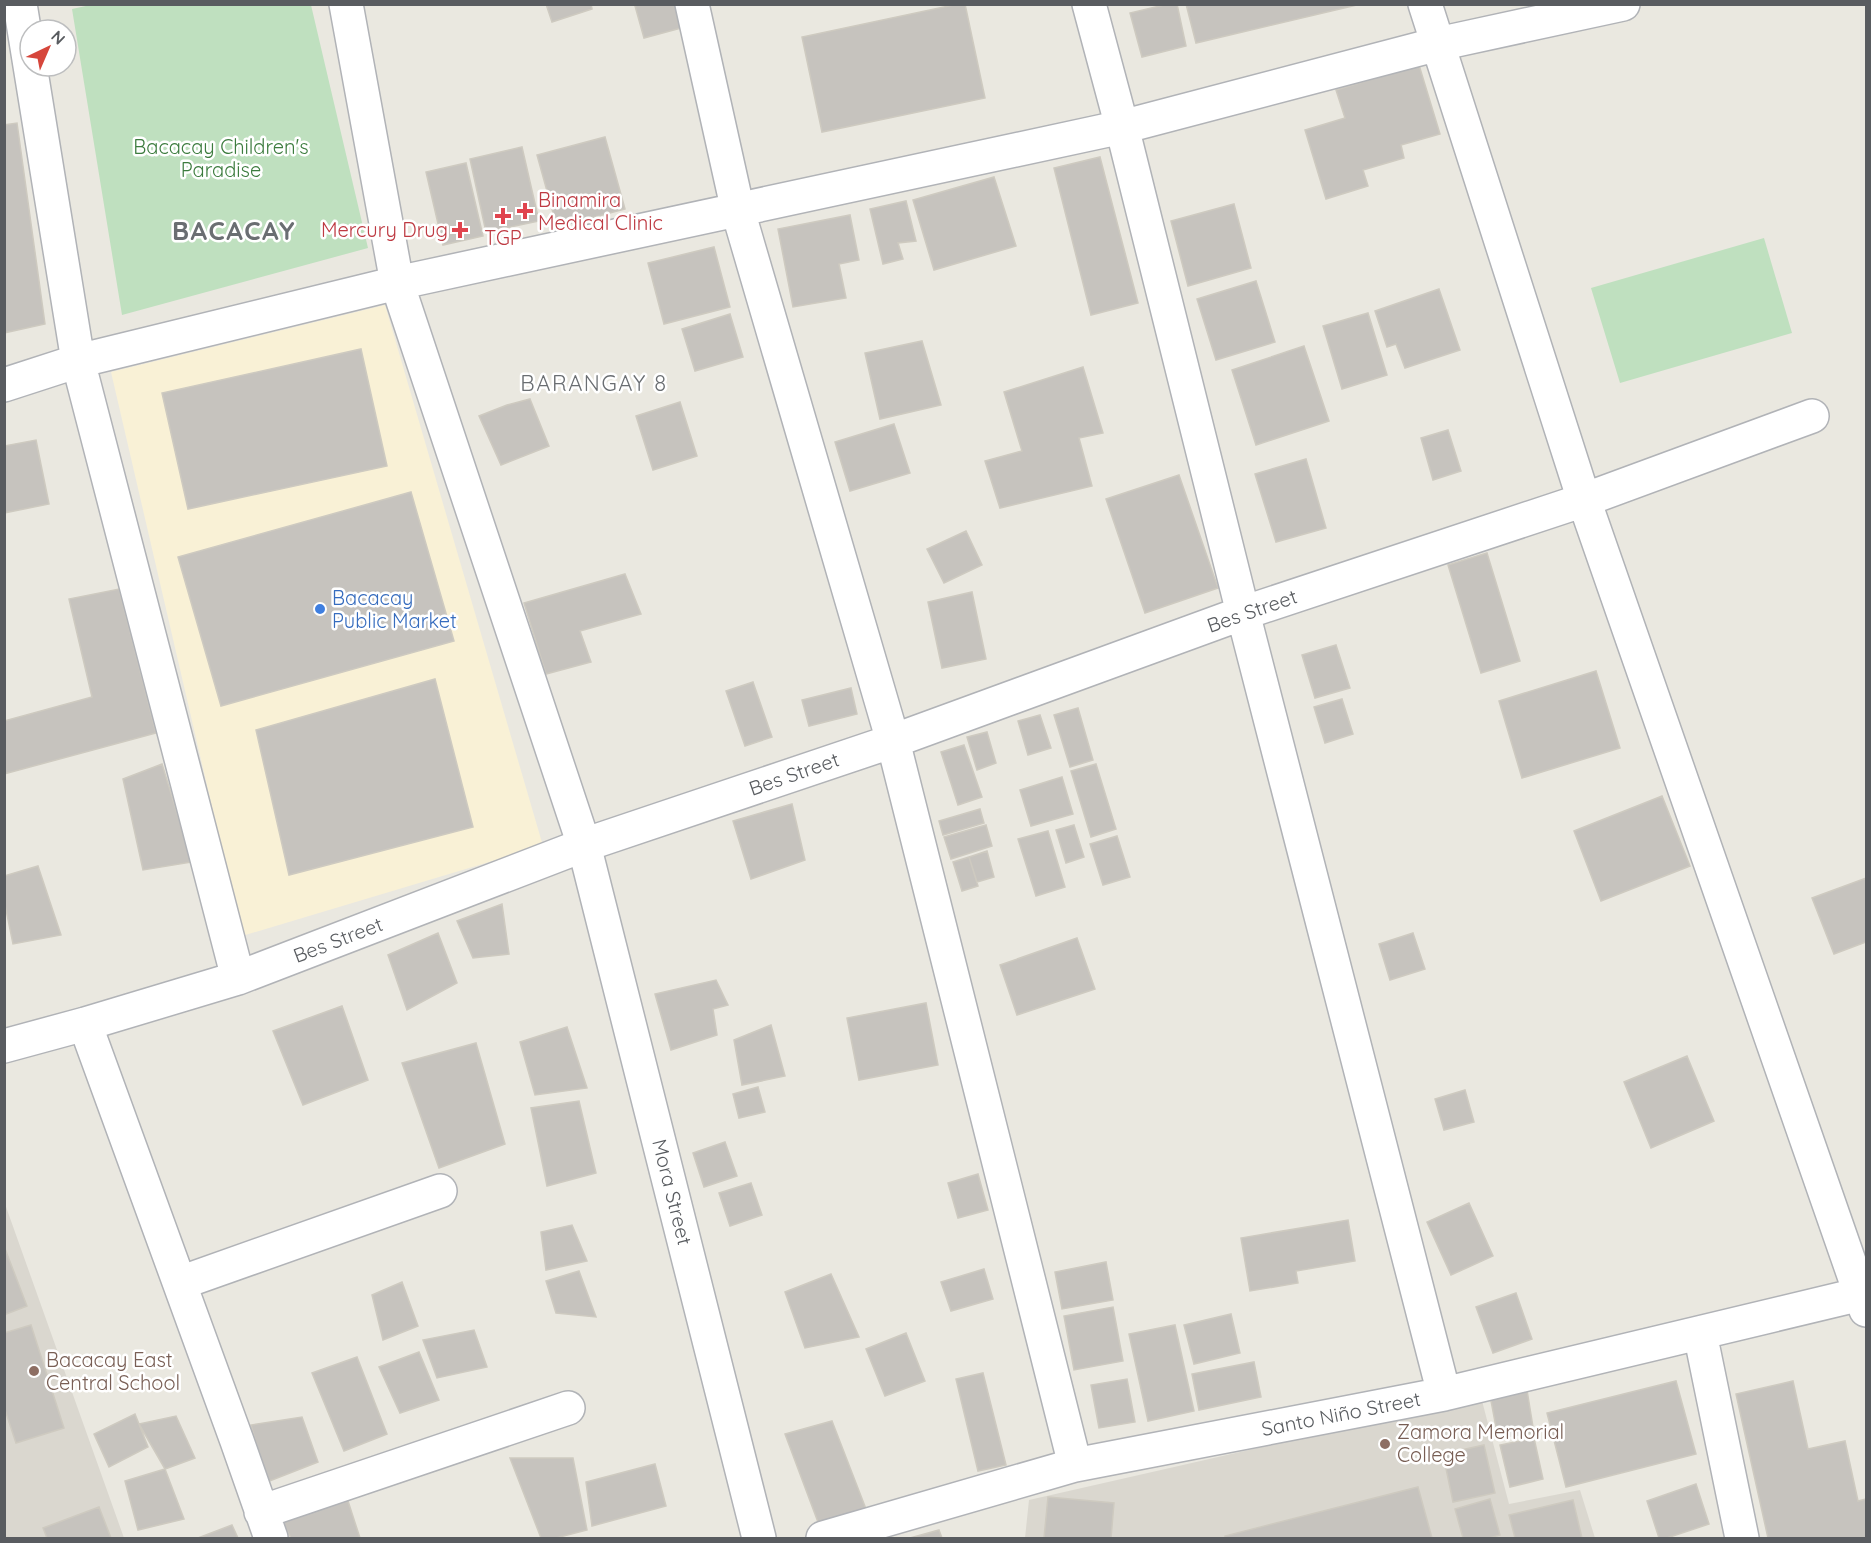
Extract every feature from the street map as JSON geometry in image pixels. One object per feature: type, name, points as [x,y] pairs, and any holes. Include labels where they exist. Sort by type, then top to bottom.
[{"type":"street","points":[[20,4],[78,361],[238,978]]},
{"type":"street","name":"Mora Street","points":[[346,4],[397,283],[584,845],[759,1539]]},
{"type":"street","points":[[692,4],[738,211],[893,741],[1075,1465]]},
{"type":"street","points":[[1089,4],[1444,1394]]},
{"type":"street","points":[[1425,4],[1584,500],[1864,1302]]},
{"type":"street","points":[[4,385],[78,361],[397,283],[1122,128],[1438,44],[1623,4]]},
{"type":"street","name":"Bes Street","points":[[4,1046],[238,978],[584,845],[893,741],[1243,613],[1584,500],[1812,416]]},
{"type":"street","points":[[85,1024],[266,1525],[568,1408]]},
{"type":"street","points":[[180,1283],[440,1191]]},
{"type":"street","name":"Santo Niño Street","points":[[823,1539],[1075,1465],[1444,1394],[1700,1333],[1864,1302]]},
{"type":"street","points":[[1700,1333],[1742,1539]]},
{"type":"shaded area","name":"Bacacay Public Market","points":[[385,305],[543,846],[242,936],[111,372]]},
{"type":"shaded area","name":"Bacacay East Central School","points":[[5,1204],[124,1538],[5,1538]]},
{"type":"shaded area","name":"Zamora Memorial College","points":[[1481,1397],[1509,1504],[1580,1490],[1595,1538],[1025,1538],[1029,1500]]},
{"type":"green space","name":"Bacacay Children's Paradise","points":[[95,4],[311,5],[368,248],[122,315],[78,46],[78,18],[73,18],[72,9]]},
{"type":"green space","points":[[1764,238],[1792,333],[1620,383],[1591,288]]},
{"type":"building","points":[[546,4],[591,4],[592,9],[552,22]]},
{"type":"building","points":[[679,4],[685,27],[644,38],[635,6]]},
{"type":"building","points":[[965,4],[985,98],[822,132],[802,37]]},
{"type":"building","points":[[1177,4],[1186,46],[1142,57],[1130,13]]},
{"type":"building","points":[[1186,4],[1361,4],[1196,43]]},
{"type":"building","points":[[1419,65],[1440,134],[1401,145],[1404,158],[1363,170],[1368,186],[1326,199],[1305,130],[1345,118],[1336,90]]},
{"type":"building","points":[[17,123],[45,324],[4,333],[4,125]]},
{"type":"building","points":[[605,137],[625,209],[557,227],[537,155]]},
{"type":"building","points":[[522,147],[539,221],[486,232],[470,159]]},
{"type":"building","points":[[1100,157],[1138,303],[1091,315],[1054,168]]},
{"type":"building","points":[[466,163],[483,236],[443,245],[426,172]]},
{"type":"building","points":[[994,177],[1016,246],[934,270],[913,200]]},
{"type":"building","points":[[906,201],[916,241],[898,243],[903,259],[883,264],[870,209]]},
{"type":"building","points":[[1234,204],[1251,268],[1188,286],[1171,221]]},
{"type":"building","points":[[850,215],[859,260],[839,264],[846,298],[793,307],[778,229]]},
{"type":"building","points":[[714,247],[730,307],[664,324],[648,263]]},
{"type":"building","points":[[1256,281],[1275,342],[1216,360],[1197,299]]},
{"type":"building","points":[[1439,289],[1460,350],[1405,368],[1396,344],[1387,347],[1375,311]]},
{"type":"building","points":[[1368,313],[1387,375],[1342,389],[1323,326]]},
{"type":"building","points":[[730,314],[743,357],[695,371],[682,329]]},
{"type":"building","points":[[922,341],[941,405],[880,419],[865,353]]},
{"type":"building","points":[[1304,346],[1329,421],[1256,445],[1232,370]]},
{"type":"building","points":[[361,349],[387,466],[188,509],[162,393]]},
{"type":"building","points":[[1083,367],[1103,433],[1079,438],[1092,486],[1000,508],[985,461],[1022,451],[1004,392]]},
{"type":"building","points":[[530,399],[549,446],[501,465],[479,416]]},
{"type":"building","points":[[680,402],[697,456],[653,470],[636,416]]},
{"type":"building","points":[[894,424],[910,473],[850,491],[835,442]]},
{"type":"building","points":[[1448,430],[1461,471],[1433,480],[1421,438]]},
{"type":"building","points":[[36,440],[49,504],[4,513],[4,446]]},
{"type":"building","points":[[1306,459],[1326,528],[1276,542],[1255,474]]},
{"type":"building","points":[[1179,475],[1218,588],[1145,613],[1106,499]]},
{"type":"building","points":[[411,492],[454,641],[221,706],[178,557]]},
{"type":"building","points":[[966,531],[982,565],[944,583],[927,549]]},
{"type":"building","points":[[1487,553],[1520,661],[1481,673],[1448,565]]},
{"type":"building","points":[[625,574],[641,614],[580,631],[591,662],[546,674],[524,603]]},
{"type":"building","points":[[119,589],[156,733],[4,774],[4,721],[92,697],[69,599]]},
{"type":"building","points":[[972,592],[986,659],[942,668],[928,602]]},
{"type":"building","points":[[1336,645],[1350,688],[1315,698],[1302,655]]},
{"type":"building","points":[[1596,671],[1620,748],[1522,778],[1499,701]]},
{"type":"building","points":[[435,679],[473,827],[289,875],[256,730]]},
{"type":"building","points":[[753,682],[772,737],[745,746],[726,691]]},
{"type":"building","points":[[851,688],[857,714],[809,726],[802,700]]},
{"type":"building","points":[[1342,699],[1353,734],[1325,743],[1314,707]]},
{"type":"building","points":[[1078,708],[1093,760],[1070,767],[1054,715]]},
{"type":"building","points":[[1040,715],[1051,748],[1028,755],[1018,721]]},
{"type":"building","points":[[987,732],[996,763],[977,770],[967,737]]},
{"type":"building","points":[[964,745],[982,797],[958,805],[941,752]]},
{"type":"building","points":[[162,764],[192,862],[143,870],[123,779]]},
{"type":"building","points":[[1096,764],[1116,829],[1091,837],[1071,771]]},
{"type":"building","points":[[1062,777],[1073,814],[1031,826],[1020,790]]},
{"type":"building","points":[[1662,796],[1690,866],[1601,901],[1574,831]]},
{"type":"building","points":[[792,804],[805,860],[751,879],[733,821]]},
{"type":"building","points":[[980,809],[984,823],[943,835],[939,821]]},
{"type":"building","points":[[986,825],[992,846],[951,859],[944,837]]},
{"type":"building","points":[[1074,825],[1084,857],[1066,863],[1056,830]]},
{"type":"building","points":[[1048,831],[1065,887],[1036,896],[1018,839]]},
{"type":"building","points":[[1117,836],[1130,877],[1103,885],[1090,844]]},
{"type":"building","points":[[987,851],[994,877],[977,882],[969,857]]},
{"type":"building","points":[[969,857],[978,886],[962,891],[953,862]]},
{"type":"building","points":[[38,866],[61,935],[13,944],[4,900],[4,876]]},
{"type":"building","points":[[1866,878],[1866,942],[1834,954],[1812,898]]},
{"type":"building","points":[[502,904],[509,954],[473,958],[457,921]]},
{"type":"building","points":[[438,933],[457,983],[407,1010],[388,955]]},
{"type":"building","points":[[1413,933],[1425,969],[1390,980],[1379,944]]},
{"type":"building","points":[[1077,938],[1095,989],[1017,1015],[1000,965]]},
{"type":"building","points":[[716,980],[728,1005],[713,1009],[717,1035],[671,1050],[655,994]]},
{"type":"building","points":[[926,1003],[938,1065],[859,1080],[847,1018]]},
{"type":"building","points":[[342,1006],[368,1080],[303,1105],[273,1031]]},
{"type":"building","points":[[771,1025],[785,1076],[742,1085],[734,1040]]},
{"type":"building","points":[[567,1027],[587,1088],[535,1095],[520,1042]]},
{"type":"building","points":[[476,1043],[505,1144],[439,1168],[402,1063]]},
{"type":"building","points":[[1687,1056],[1714,1121],[1651,1148],[1624,1082]]},
{"type":"building","points":[[758,1087],[765,1112],[739,1118],[733,1094]]},
{"type":"building","points":[[1465,1090],[1474,1122],[1444,1130],[1435,1099]]},
{"type":"building","points":[[579,1101],[596,1173],[547,1186],[531,1108]]},
{"type":"building","points":[[725,1142],[737,1176],[704,1187],[693,1153]]},
{"type":"building","points":[[978,1174],[988,1210],[958,1218],[948,1183]]},
{"type":"building","points":[[751,1183],[762,1215],[730,1226],[719,1193]]},
{"type":"building","points":[[1469,1203],[1493,1256],[1451,1275],[1427,1222]]},
{"type":"building","points":[[1348,1220],[1355,1261],[1296,1271],[1298,1283],[1250,1291],[1241,1238]]},
{"type":"building","points":[[572,1225],[587,1261],[546,1270],[541,1232]]},
{"type":"building","points":[[4,1246],[27,1306],[4,1315]]},
{"type":"building","points":[[1106,1262],[1113,1300],[1062,1309],[1055,1272]]},
{"type":"building","points":[[984,1269],[993,1299],[951,1311],[941,1282]]},
{"type":"building","points":[[579,1271],[596,1317],[556,1313],[546,1281]]},
{"type":"building","points":[[831,1274],[859,1337],[805,1348],[785,1292]]},
{"type":"building","points":[[402,1282],[418,1326],[383,1340],[372,1295]]},
{"type":"building","points":[[1516,1293],[1532,1339],[1493,1353],[1476,1307]]},
{"type":"building","points":[[1113,1307],[1123,1361],[1074,1370],[1064,1316]]},
{"type":"building","points":[[1231,1314],[1240,1353],[1194,1364],[1184,1325]]},
{"type":"building","points":[[31,1325],[64,1428],[16,1443],[4,1407],[4,1333]]},
{"type":"building","points":[[1175,1325],[1194,1411],[1148,1421],[1129,1334]]},
{"type":"building","points":[[474,1330],[487,1367],[437,1378],[423,1340]]},
{"type":"building","points":[[906,1333],[925,1381],[885,1396],[866,1349]]},
{"type":"building","points":[[419,1352],[439,1400],[400,1413],[379,1367]]},
{"type":"building","points":[[357,1357],[387,1434],[344,1451],[312,1373]]},
{"type":"building","points":[[1254,1362],[1261,1397],[1199,1410],[1192,1374]]},
{"type":"building","points":[[983,1373],[1006,1465],[978,1471],[956,1379]]},
{"type":"building","points":[[1127,1379],[1135,1422],[1099,1428],[1091,1385]]},
{"type":"building","points":[[1676,1381],[1696,1454],[1566,1487],[1547,1413]]},
{"type":"building","points":[[1793,1381],[1808,1449],[1845,1441],[1858,1501],[1866,1499],[1866,1538],[1768,1538],[1736,1394]]},
{"type":"building","points":[[1526,1384],[1534,1433],[1498,1438],[1489,1390]]},
{"type":"building","points":[[135,1414],[148,1447],[109,1467],[94,1434]]},
{"type":"building","points":[[176,1416],[195,1458],[165,1469],[139,1424]]},
{"type":"building","points":[[302,1417],[318,1462],[267,1482],[251,1425]]},
{"type":"building","points":[[832,1421],[866,1509],[818,1522],[785,1434]]},
{"type":"building","points":[[1534,1438],[1543,1479],[1510,1487],[1500,1445]]},
{"type":"building","points":[[1484,1445],[1495,1493],[1453,1502],[1443,1454]]},
{"type":"building","points":[[510,1458],[573,1458],[587,1530],[556,1538],[541,1538]]},
{"type":"building","points":[[655,1464],[666,1506],[592,1526],[586,1482]]},
{"type":"building","points":[[165,1469],[184,1519],[138,1530],[125,1481]]},
{"type":"building","points":[[1696,1484],[1709,1524],[1667,1538],[1659,1538],[1647,1501]]},
{"type":"building","points":[[1418,1487],[1432,1538],[1225,1538],[1225,1536]]},
{"type":"building","points":[[1048,1497],[1114,1503],[1111,1538],[1044,1538]]},
{"type":"building","points":[[1490,1499],[1500,1535],[1489,1538],[1463,1538],[1455,1509]]},
{"type":"building","points":[[1573,1500],[1582,1538],[1515,1538],[1509,1515]]},
{"type":"building","points":[[348,1501],[360,1538],[291,1538],[282,1521]]},
{"type":"building","points":[[99,1507],[111,1538],[47,1538],[43,1528]]},
{"type":"building","points":[[232,1525],[238,1538],[198,1538]]},
{"type":"building","points":[[939,1530],[942,1538],[910,1538]]},
{"type":"place","name":"Binamira Medical Clinic","points":[[525,211]]},
{"type":"place","name":"TGP","points":[[503,216]]},
{"type":"place","name":"Mercury Drug","points":[[460,230]]},
{"type":"place","name":"Bacacay Public Market","points":[[320,609]]},
{"type":"place","name":"Bacacay East Central School","points":[[34,1371]]},
{"type":"place","name":"Zamora Memorial College","points":[[1385,1444]]},
{"type":"district","name":"BACACAY","points":[[234,231]]},
{"type":"district","name":"BARANGAY 8","points":[[594,383]]}]
